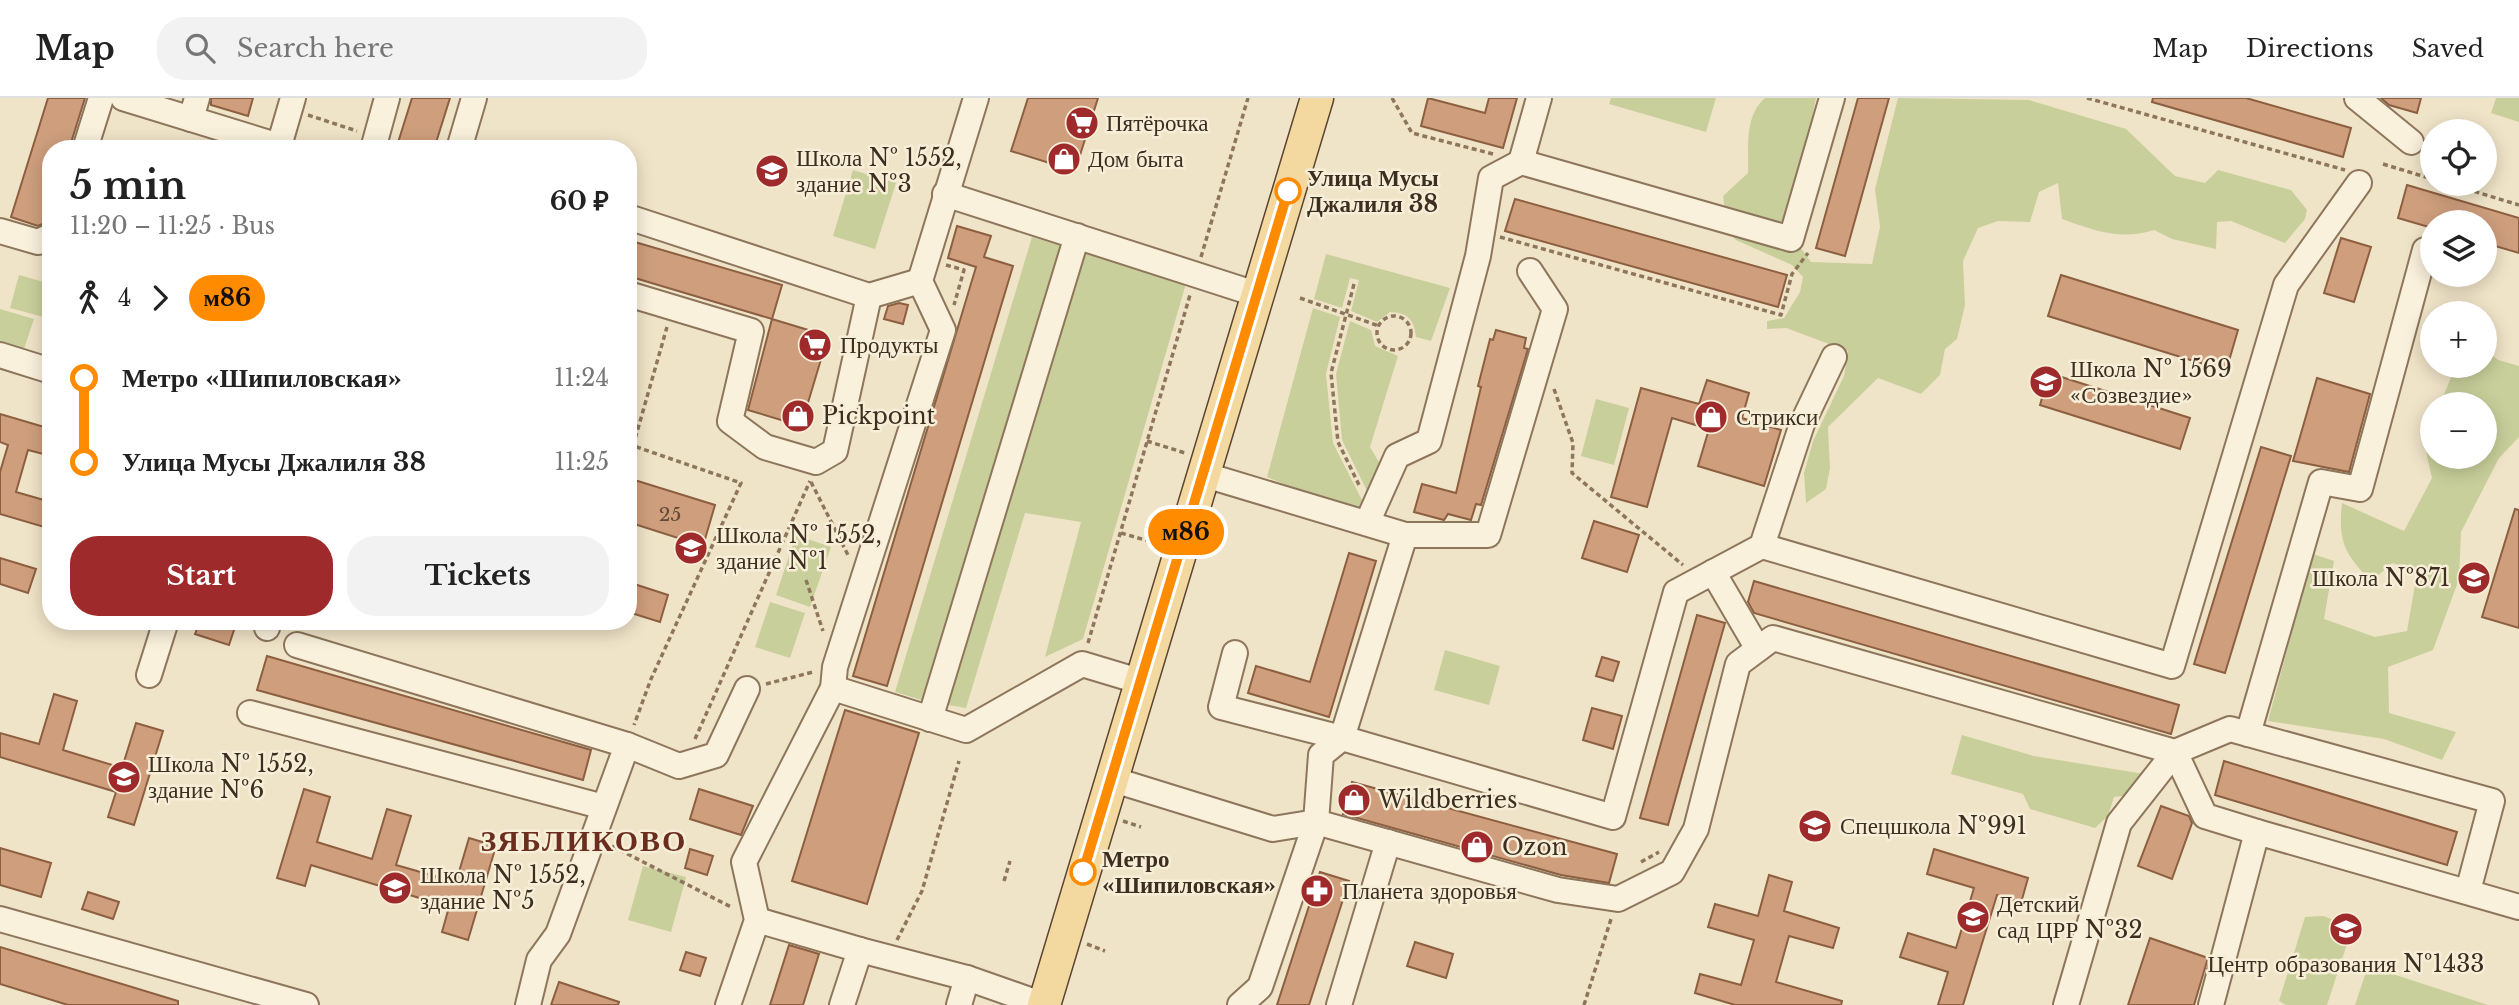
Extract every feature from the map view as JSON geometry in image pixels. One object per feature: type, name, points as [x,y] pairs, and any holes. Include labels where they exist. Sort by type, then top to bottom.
[{"type":"main road","points":[[1044,1005],[1317,98]]},
{"type":"lane","points":[[88,140],[101,98]]},
{"type":"lane","points":[[123,98],[194,108],[266,140]]},
{"type":"lane","points":[[375,140],[387,98]]},
{"type":"lane","points":[[462,140],[474,98]]},
{"type":"lane","points":[[728,1005],[757,920],[744,862],[834,677],[861,581],[943,330],[920,281],[976,98]]},
{"type":"lane","points":[[1370,517],[1397,456],[1429,441],[1478,256],[1491,178],[1516,164],[1539,98]]},
{"type":"lane","points":[[1516,164],[1791,239],[1832,98]]},
{"type":"lane","points":[[2357,98],[2411,142]]},
{"type":"lane","points":[[281,140],[292,103]]},
{"type":"lane","points":[[1762,546],[2172,666],[2286,285],[2356,178]]},
{"type":"lane","points":[[945,194],[1259,295]]},
{"type":"lane","points":[[637,220],[869,296],[920,281]]},
{"type":"lane","points":[[0,231],[38,242],[42,240]]},
{"type":"lane","points":[[930,719],[1077,236]]},
{"type":"lane","points":[[2248,734],[2321,482],[2360,489],[2420,268]]},
{"type":"lane","points":[[1202,474],[1370,517],[1405,535],[1488,534],[1555,309],[1530,271]]},
{"type":"lane","points":[[637,297],[751,331],[730,421],[765,447],[816,462],[835,451],[869,296]]},
{"type":"lane","points":[[0,355],[42,368]]},
{"type":"lane","points":[[1235,653],[1221,707],[1342,738],[1613,817],[1676,592],[1762,546],[1802,424],[1834,357]]},
{"type":"lane","points":[[1240,1005],[1260,987],[1316,822],[1321,755],[1342,738],[1405,535]]},
{"type":"lane","points":[[1707,576],[1758,649]]},
{"type":"lane","points":[[149,675],[163,630]]},
{"type":"lane","points":[[1111,779],[1273,829],[1316,822],[1558,890],[1618,899],[1672,872],[1696,829],[1738,664],[1773,638],[2175,752],[2205,816],[2519,907]]},
{"type":"lane","points":[[297,645],[627,745],[679,766],[716,755],[747,689]]},
{"type":"lane","points":[[834,677],[930,719],[966,730],[1082,664],[1142,682]]},
{"type":"lane","points":[[250,713],[604,807]]},
{"type":"lane","points":[[2066,1005],[2119,823],[2175,752],[2230,729],[2492,801],[2469,891]]},
{"type":"lane","points":[[528,1005],[539,960],[558,934],[627,745]]},
{"type":"lane","points":[[2211,1005],[2257,832]]},
{"type":"lane","points":[[1339,1005],[1388,842]]},
{"type":"lane","points":[[0,919],[306,1005]]},
{"type":"lane","points":[[757,920],[967,978],[1044,1005]]},
{"type":"lane","points":[[842,1005],[860,950]]},
{"type":"lane","points":[[959,1005],[967,978]]},
{"type":"path","points":[[1082,664],[1248,98]]},
{"type":"path","points":[[1392,98],[1412,133],[1510,159],[1516,164]]},
{"type":"path","points":[[2087,98],[2356,178]]},
{"type":"path","points":[[292,103],[349,128]]},
{"type":"path","points":[[2383,164],[2420,175]]},
{"type":"path","points":[[2489,196],[2519,205]]},
{"type":"path","points":[[1497,236],[1781,315],[1792,274],[1810,251]]},
{"type":"path","points":[[1354,284],[1331,373],[1338,442],[1370,517]]},
{"type":"path","points":[[1300,298],[1379,326]]},
{"type":"path","points":[[637,425],[673,307]]},
{"type":"path","points":[[1390,316],[1405,319],[1409,325],[1410,340],[1398,349],[1384,346],[1379,340],[1379,326],[1390,316]]},
{"type":"path","points":[[1542,354],[1573,443],[1572,473],[1707,576]]},
{"type":"path","points":[[627,745],[651,679],[741,484],[637,447]]},
{"type":"path","points":[[684,765],[810,481],[861,581]]},
{"type":"path","points":[[747,689],[834,677],[806,580]]},
{"type":"path","points":[[889,957],[922,891],[959,761]]},
{"type":"path","points":[[593,836],[757,920]]},
{"type":"path","points":[[1638,863],[1668,846]]},
{"type":"path","points":[[1004,881],[1010,861]]},
{"type":"path","points":[[1584,1005],[1618,899]]},
{"type":"path","points":[[1089,938],[1087,946],[1105,951]]},
{"type":"green space","points":[[1611,98],[1716,98],[1706,132],[1609,104]]},
{"type":"green space","points":[[1765,98],[1816,98],[1803,165],[1787,202],[1797,243],[1811,262],[1872,264],[1880,227],[1875,189],[1898,98],[2029,100],[2126,129],[2175,176],[2205,183],[2218,170],[2291,190],[2307,210],[2305,219],[2285,243],[2231,221],[2217,222],[2216,249],[2172,239],[2154,230],[2119,234],[2085,227],[2062,219],[2058,183],[2039,192],[2030,222],[1998,221],[1978,228],[1963,261],[1965,305],[1957,339],[1945,349],[1940,375],[1921,394],[1878,378],[1828,427],[1830,468],[1826,489],[1806,503],[1804,473],[1813,441],[1844,376],[1848,351],[1786,328],[1767,329],[1767,321],[1784,318],[1800,292],[1803,277],[1792,265],[1736,240],[1728,232],[1723,196],[1748,173],[1751,123],[1758,105]]},
{"type":"green space","points":[[2496,98],[2519,98],[2519,122],[2491,113]]},
{"type":"green space","points":[[853,170],[896,183],[875,249],[833,236]]},
{"type":"green space","points":[[1032,237],[1065,247],[928,702],[895,692]]},
{"type":"green space","points":[[1085,246],[1187,280],[1083,639],[1045,657],[1081,522],[1025,513],[966,708],[942,704]]},
{"type":"green space","points":[[1326,254],[1450,288],[1431,341],[1416,337],[1412,321],[1401,314],[1390,312],[1377,322],[1351,311],[1359,280],[1350,278],[1342,308],[1314,299]]},
{"type":"green space","points":[[19,275],[42,281],[42,317],[10,308]]},
{"type":"green space","points":[[1313,308],[1340,317],[1326,374],[1333,443],[1364,504],[1360,515],[1267,477]]},
{"type":"green space","points":[[0,309],[34,319],[24,349],[0,341]]},
{"type":"green space","points":[[1350,321],[1371,330],[1375,346],[1398,356],[1370,447],[1383,469],[1371,499],[1342,440],[1336,374]]},
{"type":"green space","points":[[2497,359],[2519,366],[2519,437],[2497,462],[2497,392],[2445,392],[2451,378],[2497,378]]},
{"type":"green space","points":[[1596,399],[1629,408],[1614,465],[1581,456]]},
{"type":"green space","points":[[2430,469],[2493,469],[2461,532],[2459,579],[2433,650],[2388,667],[2389,713],[2456,732],[2442,760],[2384,739],[2268,721],[2313,554],[2334,561],[2324,619],[2375,637],[2407,631],[2417,573],[2393,563],[2371,581],[2345,546],[2341,528],[2342,503],[2404,531],[2432,478]]},
{"type":"green space","points":[[796,535],[831,547],[810,607],[776,595]]},
{"type":"green space","points":[[770,602],[805,613],[790,658],[755,647]]},
{"type":"green space","points":[[1445,650],[1500,666],[1489,705],[1434,690]]},
{"type":"green space","points":[[1962,735],[2034,756],[2144,774],[2132,795],[2114,797],[2108,816],[2095,828],[2030,809],[2023,794],[1951,774]]},
{"type":"green space","points":[[643,866],[686,877],[671,932],[628,920]]},
{"type":"green space","points":[[2323,916],[2337,921],[2351,932],[2327,1005],[2286,1005],[2279,1001],[2305,917]]},
{"type":"green space","points":[[2368,966],[2488,1005],[2355,1005]]},
{"type":"building","points":[[48,98],[85,98],[72,140],[42,140],[42,224],[38,226],[11,217]]},
{"type":"building","points":[[211,98],[253,98],[248,116],[211,105]]},
{"type":"building","points":[[412,98],[450,98],[437,140],[399,140]]},
{"type":"building","points":[[1028,98],[1098,98],[1075,171],[1011,151]]},
{"type":"building","points":[[1428,98],[1485,113],[1489,98],[1517,98],[1503,148],[1421,126]]},
{"type":"building","points":[[1858,98],[1889,98],[1845,256],[1816,248]]},
{"type":"building","points":[[2153,98],[2246,98],[2351,128],[2343,157],[2152,102]]},
{"type":"building","points":[[2381,98],[2421,98],[2417,113],[2389,105]]},
{"type":"building","points":[[2407,185],[2420,189],[2420,196],[2444,196],[2492,210],[2420,210],[2420,224],[2398,218]]},
{"type":"building","points":[[1515,199],[1787,275],[1778,307],[1505,231]]},
{"type":"building","points":[[2497,212],[2519,218],[2519,253],[2497,247]]},
{"type":"building","points":[[957,226],[991,236],[984,257],[1013,266],[887,686],[853,676],[976,267],[948,258]]},
{"type":"building","points":[[2341,238],[2371,247],[2354,302],[2324,293]]},
{"type":"building","points":[[637,243],[782,285],[772,319],[637,279]]},
{"type":"building","points":[[2061,275],[2238,330],[2226,371],[2048,316]]},
{"type":"building","points":[[899,303],[908,305],[903,324],[884,319],[888,306]]},
{"type":"building","points":[[772,319],[828,336],[801,426],[748,410]]},
{"type":"building","points":[[1496,330],[1526,338],[1524,348],[1528,349],[1481,505],[1476,504],[1471,520],[1448,514],[1444,520],[1414,512],[1422,484],[1456,493],[1481,387],[1478,386],[1490,339],[1493,340]]},
{"type":"building","points":[[2049,373],[2190,418],[2180,449],[2040,405]]},
{"type":"building","points":[[2317,378],[2370,394],[2349,472],[2293,461]]},
{"type":"building","points":[[1707,380],[1749,393],[1742,418],[1781,430],[1764,486],[1698,466],[1709,429],[1672,418],[1647,507],[1611,497],[1641,388],[1699,404]]},
{"type":"building","points":[[0,414],[42,426],[42,454],[28,450],[16,492],[42,499],[42,526],[0,514],[0,472],[8,445],[0,442]]},
{"type":"building","points":[[2261,447],[2291,456],[2225,673],[2194,664]]},
{"type":"building","points":[[637,481],[715,505],[703,546],[637,525]]},
{"type":"building","points":[[2515,509],[2519,510],[2519,628],[2482,617]]},
{"type":"building","points":[[1594,521],[1639,535],[1627,572],[1582,558]]},
{"type":"building","points":[[1349,553],[1376,561],[1329,717],[1248,693],[1256,666],[1310,682]]},
{"type":"building","points":[[0,558],[36,569],[28,593],[0,584]]},
{"type":"building","points":[[1754,581],[2179,705],[2171,734],[1754,613],[1748,602]]},
{"type":"building","points":[[637,585],[668,595],[660,622],[637,615]]},
{"type":"building","points":[[1697,615],[1725,623],[1668,825],[1640,818]]},
{"type":"building","points":[[197,630],[234,630],[229,645],[195,634]]},
{"type":"building","points":[[267,656],[591,750],[583,780],[257,690]]},
{"type":"building","points":[[1602,657],[1619,662],[1613,681],[1596,676]]},
{"type":"building","points":[[54,694],[77,701],[63,750],[122,768],[136,723],[163,731],[134,825],[108,817],[116,792],[0,757],[0,733],[39,744]]},
{"type":"building","points":[[1592,708],[1622,716],[1613,749],[1583,740]]},
{"type":"building","points":[[845,710],[919,733],[867,904],[792,881]]},
{"type":"building","points":[[2224,761],[2457,832],[2447,865],[2215,795]]},
{"type":"building","points":[[1352,782],[1617,854],[1609,883],[1561,875],[1343,814]]},
{"type":"building","points":[[304,789],[330,797],[317,842],[372,859],[387,809],[411,816],[396,865],[456,882],[469,838],[496,846],[468,940],[442,932],[449,907],[311,865],[305,886],[277,878]]},
{"type":"building","points":[[699,789],[753,806],[741,835],[690,819]]},
{"type":"building","points":[[2161,806],[2189,816],[2192,823],[2172,879],[2138,866]]},
{"type":"building","points":[[0,848],[51,863],[41,897],[0,885]]},
{"type":"building","points":[[690,849],[713,856],[707,875],[685,868]]},
{"type":"building","points":[[1934,849],[2028,878],[2021,903],[1997,895],[1963,1005],[1938,1005],[1948,972],[1900,957],[1908,933],[1956,948],[1974,888],[1927,874]]},
{"type":"building","points":[[1320,872],[1349,881],[1309,1005],[1277,1005]]},
{"type":"building","points":[[1769,875],[1792,882],[1784,911],[1839,928],[1833,948],[1789,936],[1776,982],[1842,1001],[1841,1005],[1735,1005],[1695,993],[1700,974],[1741,985],[1754,940],[1708,927],[1715,904],[1758,916]]},
{"type":"building","points":[[88,892],[119,902],[113,919],[82,909]]},
{"type":"building","points":[[2150,938],[2208,958],[2194,1005],[2128,1005]]},
{"type":"building","points":[[1415,942],[1453,954],[1446,978],[1407,966]]},
{"type":"building","points":[[789,945],[819,954],[803,1005],[770,1005]]},
{"type":"building","points":[[0,947],[178,1001],[178,1005],[68,1005],[0,984]]},
{"type":"building","points":[[686,952],[706,958],[700,976],[680,970]]},
{"type":"building","points":[[559,982],[619,1002],[618,1005],[551,1005]]},
{"type":"bus line","name":"м86","points":[[1083,872],[1202,474],[1259,295],[1288,191]]},
{"type":"place","name":"Пятёрочка","points":[[1082,123]]},
{"type":"place","name":"Дом быта","points":[[1064,159]]},
{"type":"place","name":"Школа № 1552, здание №3","points":[[772,171]]},
{"type":"place","name":"Улица Мусы Джалиля 38","points":[[1288,191]]},
{"type":"place","name":"Продукты","points":[[815,345]]},
{"type":"place","name":"Школа № 1569 «Созвездие»","points":[[2046,382]]},
{"type":"place","name":"Pickpoint","points":[[798,416]]},
{"type":"place","name":"Стрикси","points":[[1711,417]]},
{"type":"place","name":"Школа № 1552, здание №1","points":[[691,548]]},
{"type":"place","name":"Школа №871","points":[[2474,578]]},
{"type":"place","name":"Школа № 1552, здание №6","points":[[124,777]]},
{"type":"place","name":"Wildberries","points":[[1354,800]]},
{"type":"place","name":"Спецшкола №991","points":[[1815,826]]},
{"type":"place","name":"Ozon","points":[[1477,847]]},
{"type":"place","name":"Метро «Шипиловская»","points":[[1083,872]]},
{"type":"place","name":"Школа № 1552, здание №5","points":[[395,888]]},
{"type":"place","name":"Планета здоровья","points":[[1317,891]]},
{"type":"place","name":"Детский сад ЦРР №32","points":[[1973,917]]},
{"type":"place","name":"Центр образования №1433","points":[[2346,929]]},
{"type":"district","name":"ЗЯБЛИКОВО","points":[[584,840]]}]
